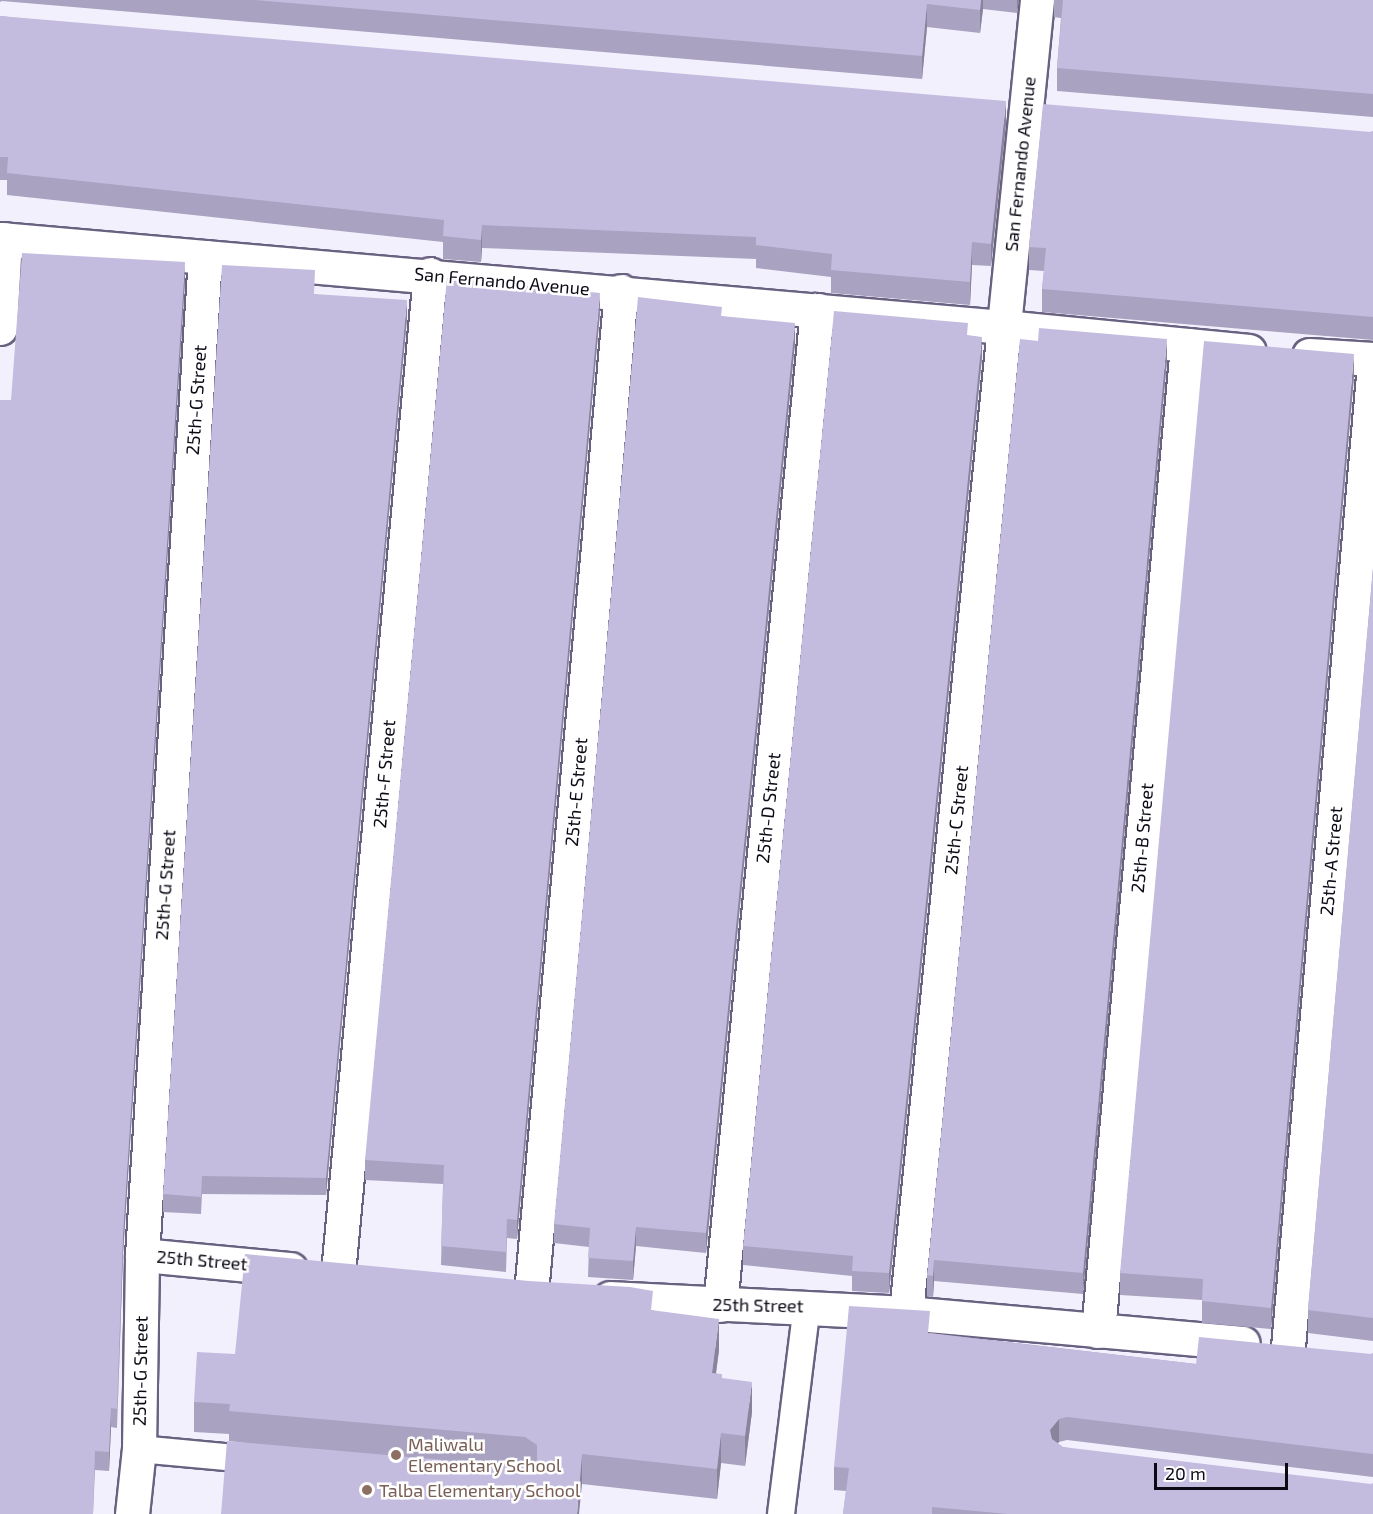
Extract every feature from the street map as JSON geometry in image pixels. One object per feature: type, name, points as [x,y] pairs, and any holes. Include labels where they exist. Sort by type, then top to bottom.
[{"type":"street","name":"San Fernando Avenue","points":[[1004,327],[1013,106],[1037,0]]},
{"type":"street","points":[[1013,106],[1060,109]]},
{"type":"street","name":"San Fernando Avenue","points":[[2,239],[430,274],[1186,345],[1373,360]]},
{"type":"street","points":[[0,328],[2,239]]},
{"type":"street","name":"25th-G Street","points":[[132,1514],[139,1449],[142,1255],[205,257]]},
{"type":"street","name":"25th-F Street","points":[[338,1273],[430,274]]},
{"type":"street","name":"25th-E Street","points":[[531,1293],[621,291]]},
{"type":"street","name":"25th-D Street","points":[[720,1305],[817,310]]},
{"type":"street","name":"25th-C Street","points":[[906,1312],[1004,327]]},
{"type":"street","name":"25th-B Street","points":[[1098,1331],[1186,345]]},
{"type":"street","name":"25th-A Street","points":[[1288,1347],[1373,375]]},
{"type":"street","name":"25th Street","points":[[142,1255],[372,1277]]},
{"type":"street","name":"25th Street","points":[[497,1290],[720,1305],[807,1306],[906,1312],[1320,1351]]},
{"type":"lane","points":[[781,1514],[807,1306]]},
{"type":"lane","points":[[139,1449],[288,1463]]},
{"type":"building","points":[[255,0],[981,0],[980,10],[927,4],[922,56]]},
{"type":"building","points":[[1063,0],[1373,0],[1373,94],[1057,68]]},
{"type":"building","points":[[0,16],[1006,101],[991,244],[972,242],[970,282],[831,270],[832,254],[756,245],[756,237],[482,225],[481,240],[443,236],[444,220],[7,173],[8,157],[0,157]]},
{"type":"building","points":[[1043,104],[1373,131],[1373,317],[1042,289],[1046,248],[1029,247]]},
{"type":"building","points":[[22,253],[185,262],[123,1235],[117,1409],[111,1408],[109,1452],[95,1451],[93,1514],[0,1514],[0,400],[11,400]]},
{"type":"building","points":[[222,265],[315,270],[314,294],[407,300],[326,1178],[202,1176],[201,1197],[163,1194]]},
{"type":"building","points":[[447,278],[600,293],[517,1220],[507,1219],[506,1252],[441,1246],[444,1165],[365,1160]]},
{"type":"building","points":[[638,297],[722,307],[721,316],[795,323],[706,1233],[636,1227],[633,1261],[588,1258],[590,1228],[554,1224]]},
{"type":"building","points":[[834,311],[968,323],[967,335],[982,337],[889,1273],[852,1271],[853,1256],[743,1246]]},
{"type":"building","points":[[1039,328],[1167,339],[1083,1273],[934,1260],[933,1276],[927,1275],[1020,339],[1038,341]]},
{"type":"building","points":[[1204,341],[1354,354],[1271,1308],[1202,1301],[1203,1279],[1120,1273]]},
{"type":"building","points":[[1373,568],[1373,1318],[1308,1310]]},
{"type":"building","points":[[245,1254],[529,1281],[630,1287],[653,1291],[651,1310],[719,1319],[712,1373],[722,1374],[722,1378],[752,1382],[745,1436],[721,1433],[717,1469],[582,1454],[577,1514],[221,1514],[227,1441],[523,1467],[537,1460],[537,1445],[525,1437],[229,1411],[230,1404],[194,1402],[197,1352],[235,1354]]},
{"type":"building","points":[[849,1306],[930,1311],[928,1333],[1196,1364],[1199,1337],[1373,1353],[1373,1454],[1067,1417],[1059,1419],[1050,1430],[1052,1439],[1063,1447],[1373,1483],[1373,1514],[1008,1514],[932,1507],[932,1514],[843,1514],[849,1468],[834,1467]]},
{"type":"place","name":"Maliwalu Elementary School","points":[[396,1455]]},
{"type":"place","name":"Talba Elementary School","points":[[367,1490]]}]
